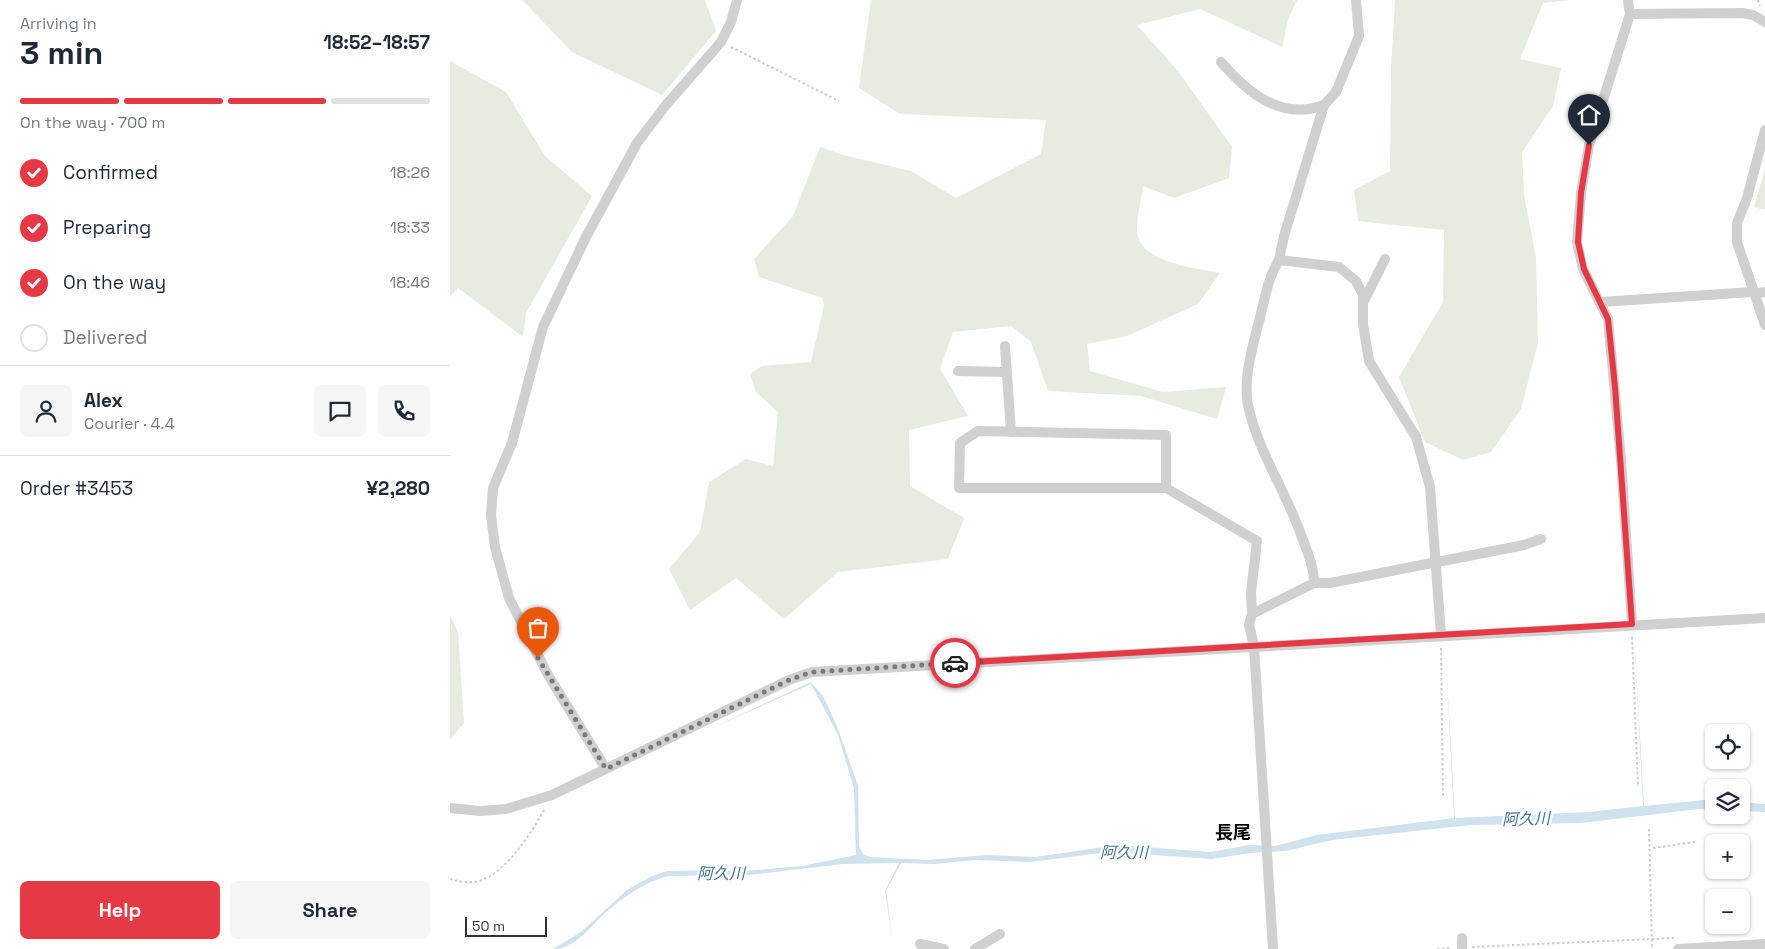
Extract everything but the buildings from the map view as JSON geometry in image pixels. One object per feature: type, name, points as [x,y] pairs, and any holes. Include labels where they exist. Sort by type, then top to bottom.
[{"type":"street","points":[[606,769],[548,675],[509,598],[495,547],[491,515],[494,488],[512,444],[543,327],[607,195],[637,143],[721,42],[732,22],[737,0]]},
{"type":"street","points":[[1314,584],[1314,571],[1292,510],[1256,431],[1248,403],[1248,375],[1254,340],[1270,281],[1279,260],[1284,236],[1324,105],[1336,92],[1359,36],[1356,0]]},
{"type":"street","points":[[1628,0],[1630,14],[1596,120],[1581,193],[1578,242],[1584,269],[1608,319],[1612,350],[1632,624]]},
{"type":"street","points":[[1630,14],[1742,13],[1753,15],[1765,22]]},
{"type":"street","points":[[1221,62],[1242,85],[1258,98],[1308,111],[1324,105]]},
{"type":"street","points":[[1765,130],[1737,223],[1737,242],[1765,325]]},
{"type":"street","points":[[1363,304],[1385,259]]},
{"type":"street","points":[[1279,260],[1339,267],[1356,281],[1362,295],[1363,324],[1369,361],[1416,437],[1427,478],[1436,562],[1441,635]]},
{"type":"street","points":[[1600,302],[1765,292]]},
{"type":"street","points":[[1005,346],[1011,432]]},
{"type":"street","points":[[958,371],[1007,372]]},
{"type":"street","points":[[1166,488],[1166,435],[978,431],[960,443],[959,488],[1166,488],[1257,542],[1252,614],[1249,625],[1254,646],[1273,949]]},
{"type":"street","points":[[1252,614],[1314,584],[1330,583],[1524,546],[1541,539]]},
{"type":"street","points":[[450,808],[480,811],[506,809],[552,795],[789,680],[812,672],[1632,624],[1765,618]]},
{"type":"street","points":[[974,949],[1000,934]]},
{"type":"street","points":[[920,944],[944,949]]},
{"type":"street","points":[[1678,949],[1765,944]]},
{"type":"path","points":[[721,42],[839,101]]},
{"type":"path","points":[[1632,624],[1638,787]]},
{"type":"path","points":[[1441,635],[1443,796]]},
{"type":"path","points":[[450,879],[474,882],[495,873],[521,845],[552,795]]},
{"type":"path","points":[[1649,829],[1652,949]]},
{"type":"path","points":[[1653,848],[1695,842]]},
{"type":"path","points":[[1437,949],[1462,945],[1680,938]]},
{"type":"shaded area","points":[[522,0],[705,0],[716,31],[662,95],[572,52]]},
{"type":"shaded area","points":[[871,0],[1297,0],[1288,19],[1282,47],[1200,9],[1137,25],[1178,71],[1232,147],[1229,178],[1174,198],[1143,186],[1137,227],[1140,242],[1148,251],[1158,257],[1184,266],[1220,273],[1198,304],[1127,336],[1087,344],[1090,371],[1163,392],[1226,387],[1217,419],[1141,396],[1048,391],[1031,342],[1011,326],[953,332],[940,369],[968,416],[909,430],[910,486],[964,518],[948,559],[838,572],[784,619],[736,578],[690,610],[669,569],[700,532],[709,482],[746,459],[773,466],[778,412],[756,392],[750,374],[762,366],[811,362],[824,305],[822,298],[759,277],[754,259],[793,216],[820,147],[843,155],[911,171],[956,198],[1041,154],[1046,120],[900,114],[859,88]]},
{"type":"shaded area","points":[[1395,0],[1571,0],[1543,3],[1520,59],[1561,68],[1553,106],[1522,152],[1524,195],[1536,258],[1538,343],[1521,409],[1491,452],[1463,460],[1425,442],[1399,377],[1443,302],[1444,230],[1358,221],[1354,190],[1390,171],[1391,69]]},
{"type":"shaded area","points":[[450,61],[506,92],[545,156],[592,196],[526,313],[523,337],[458,288],[450,296]]},
{"type":"shaded area","points":[[1765,169],[1765,210],[1754,207]]},
{"type":"shaded area","points":[[450,615],[458,632],[464,723],[450,740]]},
{"type":"water","name":"阿久川","points":[[1634,631],[1644,806],[1705,800],[1705,809],[1581,823],[1471,825],[1332,840],[1286,851],[1250,853],[1212,859],[1109,852],[1030,862],[975,860],[934,864],[901,863],[886,891],[894,949],[885,891],[899,863],[843,864],[748,875],[668,876],[651,882],[619,901],[575,941],[561,948],[553,949],[581,932],[627,890],[652,876],[667,871],[756,870],[802,866],[856,855],[854,788],[838,735],[811,684],[710,729],[811,682],[823,696],[837,726],[858,786],[859,846],[863,854],[870,857],[929,860],[986,855],[1035,857],[1118,845],[1210,852],[1249,845],[1275,846],[1317,835],[1454,818],[1445,642],[1455,818],[1589,812],[1643,806]]},
{"type":"water","points":[[1750,803],[1765,804],[1765,812],[1750,811]]},
{"type":"way so far","points":[[538,658],[606,769],[789,680],[812,672],[955,663]]},
{"type":"district","name":"長尾","points":[[1233,832]]},
{"type":"route","points":[[955,663],[1632,624],[1621,460],[1608,319],[1584,269],[1578,242],[1581,193],[1589,145]]}]
